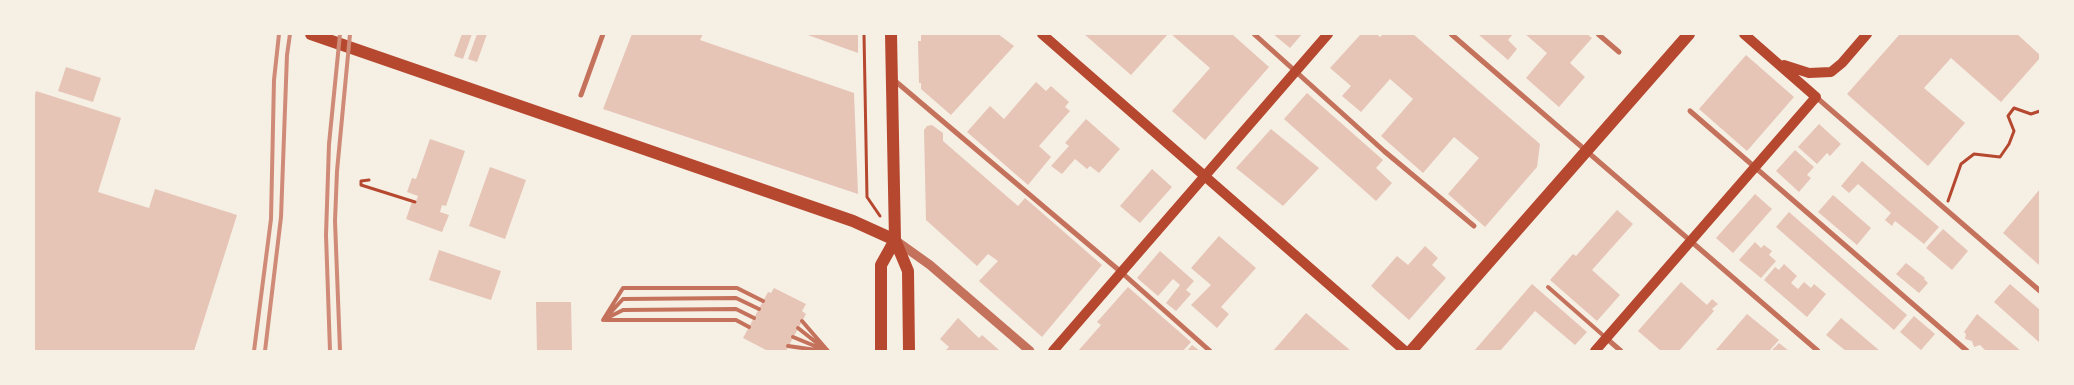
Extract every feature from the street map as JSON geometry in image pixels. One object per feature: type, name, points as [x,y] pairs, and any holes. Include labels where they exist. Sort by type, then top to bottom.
[{"type":"main road","points":[[311,34],[853,220],[895,240]]},
{"type":"main road","points":[[891,34],[895,240],[908,271],[909,351]]},
{"type":"main road","points":[[1042,34],[1405,351]]},
{"type":"main road","points":[[1053,351],[1328,34]]},
{"type":"main road","points":[[1411,351],[1689,34]]},
{"type":"main road","points":[[1595,351],[1816,97],[1744,34]]},
{"type":"main road","points":[[1768,55],[1791,69],[1809,73],[1831,72],[1842,64],[1867,34]]},
{"type":"main road","points":[[881,351],[881,265],[895,240]]},
{"type":"street","points":[[581,95],[603,34]]},
{"type":"street","points":[[1254,34],[1295,72],[1474,226]]},
{"type":"street","points":[[1451,34],[1818,351]]},
{"type":"street","points":[[1598,34],[1620,52]]},
{"type":"street","points":[[892,78],[1121,272],[1210,351]]},
{"type":"street","points":[[1816,97],[2040,291]]},
{"type":"street","points":[[1690,111],[1967,351]]},
{"type":"street","points":[[895,240],[930,264],[1030,351]]},
{"type":"street","points":[[1606,338],[1620,351]]},
{"type":"lane","points":[[1548,287],[1606,338]]},
{"type":"lane","points":[[603,320],[623,288],[737,288],[763,301]]},
{"type":"lane","points":[[603,320],[623,299],[736,298],[759,309]]},
{"type":"lane","points":[[603,320],[623,310],[736,309],[754,318]]},
{"type":"lane","points":[[603,320],[736,320],[749,327]]},
{"type":"lane","points":[[802,321],[827,351]]},
{"type":"lane","points":[[798,328],[827,351]]},
{"type":"lane","points":[[792,337],[827,351]]},
{"type":"lane","points":[[788,346],[827,351]]},
{"type":"path","points":[[864,34],[867,197],[881,218]]},
{"type":"path","points":[[1946,208],[1961,164],[1974,154],[2000,158],[2009,144],[2014,131],[2008,116],[2014,108],[2031,114],[2040,111]]},
{"type":"path","points":[[369,180],[361,181],[360,186],[368,186],[416,202]]},
{"type":"building","points":[[462,34],[472,34],[463,59],[454,56]]},
{"type":"building","points":[[477,34],[487,34],[477,62],[468,59]]},
{"type":"building","points":[[632,34],[703,34],[700,40],[854,93],[858,194],[603,109]]},
{"type":"building","points":[[805,34],[858,34],[858,53]]},
{"type":"building","points":[[921,34],[998,34],[1014,46],[951,115],[921,89],[921,83],[919,83],[918,41],[921,41]]},
{"type":"building","points":[[1084,34],[1168,34],[1131,75]]},
{"type":"building","points":[[1171,34],[1234,34],[1269,67],[1205,140],[1172,111],[1210,68]]},
{"type":"building","points":[[1273,34],[1302,34],[1290,48]]},
{"type":"building","points":[[1361,34],[1377,34],[1380,37],[1383,34],[1413,34],[1540,144],[1537,167],[1485,227],[1448,194],[1479,158],[1454,137],[1423,173],[1381,136],[1413,99],[1390,79],[1361,112],[1342,96],[1351,86],[1330,68]]},
{"type":"building","points":[[1478,34],[1513,34],[1508,40],[1517,49],[1508,60]]},
{"type":"building","points":[[1525,34],[1587,34],[1592,38],[1570,63],[1585,77],[1559,107],[1526,78],[1547,53]]},
{"type":"building","points":[[1900,34],[2017,34],[2040,55],[2040,58],[2001,102],[1951,58],[1924,88],[1965,123],[1928,166],[1847,94]]},
{"type":"building","points":[[1746,55],[1794,97],[1747,151],[1699,109]]},
{"type":"building","points":[[66,67],[101,78],[93,102],[58,91]]},
{"type":"building","points":[[1036,82],[1046,91],[1051,86],[1069,102],[1065,107],[1070,111],[1039,146],[1051,157],[1028,185],[967,132],[990,106],[1004,119]]},
{"type":"building","points":[[36,91],[121,118],[98,192],[149,208],[155,189],[237,215],[194,351],[34,351],[34,99]]},
{"type":"building","points":[[1307,93],[1383,160],[1376,168],[1392,183],[1376,201],[1284,119]]},
{"type":"building","points":[[1086,119],[1120,149],[1099,173],[1090,166],[1087,169],[1075,159],[1062,174],[1051,166],[1069,146],[1065,143]]},
{"type":"building","points":[[1819,124],[1841,144],[1830,156],[1827,153],[1817,164],[1798,147]]},
{"type":"building","points":[[932,125],[943,133],[943,141],[1018,206],[1025,198],[1102,265],[1042,337],[979,281],[998,261],[988,254],[977,266],[926,220],[924,130],[927,126]]},
{"type":"building","points":[[1271,129],[1319,168],[1283,206],[1236,168]]},
{"type":"building","points":[[430,139],[465,151],[446,206],[442,205],[440,212],[449,215],[442,232],[406,219],[412,202],[415,204],[418,196],[407,192],[412,178],[416,179]]},
{"type":"building","points":[[1795,150],[1814,167],[1807,175],[1811,178],[1799,192],[1776,171]]},
{"type":"building","points":[[1862,161],[1939,227],[1924,244],[1895,221],[1892,226],[1885,220],[1891,213],[1858,184],[1849,193],[1841,186]]},
{"type":"building","points":[[490,167],[526,180],[505,239],[469,226]]},
{"type":"building","points":[[1152,169],[1172,187],[1140,223],[1120,206]]},
{"type":"building","points":[[2040,189],[2040,264],[2039,265],[2003,233]]},
{"type":"building","points":[[1755,194],[1772,209],[1733,253],[1716,238]]},
{"type":"building","points":[[1833,195],[1871,228],[1857,245],[1818,212]]},
{"type":"building","points":[[1617,210],[1633,224],[1592,270],[1620,295],[1597,321],[1550,280],[1573,254],[1576,256]]},
{"type":"building","points":[[1789,212],[1907,315],[1894,330],[1776,227]]},
{"type":"building","points":[[1943,229],[1968,251],[1952,270],[1926,248]]},
{"type":"building","points":[[1219,236],[1256,268],[1221,307],[1229,314],[1217,328],[1191,305],[1211,285],[1191,268]]},
{"type":"building","points":[[1755,242],[1761,248],[1764,245],[1772,251],[1769,255],[1776,261],[1761,278],[1739,260]]},
{"type":"building","points":[[1425,246],[1438,258],[1432,265],[1446,278],[1409,320],[1371,286],[1397,256],[1408,265]]},
{"type":"building","points":[[439,250],[501,271],[491,300],[429,280]]},
{"type":"building","points":[[1160,251],[1194,281],[1186,290],[1191,294],[1176,311],[1166,303],[1180,285],[1173,279],[1158,296],[1137,278]]},
{"type":"building","points":[[1906,263],[1925,278],[1928,283],[1919,293],[1896,274]]},
{"type":"building","points":[[1784,264],[1797,276],[1791,283],[1798,289],[1804,282],[1811,288],[1814,284],[1826,294],[1807,317],[1764,280],[1775,267],[1779,270]]},
{"type":"building","points":[[1681,282],[1707,305],[1712,299],[1718,304],[1679,351],[1661,351],[1638,331]]},
{"type":"building","points":[[1532,284],[1587,332],[1575,345],[1535,311],[1500,351],[1474,351]]},
{"type":"building","points":[[2010,284],[2040,310],[2040,343],[1994,302]]},
{"type":"building","points":[[1128,287],[1191,342],[1183,351],[1078,351],[1101,325],[1097,322]]},
{"type":"building","points":[[774,288],[806,304],[802,311],[806,314],[786,351],[768,351],[743,338],[768,292],[771,293]]},
{"type":"building","points":[[536,302],[571,302],[572,351],[537,351]]},
{"type":"building","points":[[1306,313],[1351,351],[1273,351]]},
{"type":"building","points":[[1747,314],[1779,340],[1769,351],[1715,351]]},
{"type":"building","points":[[1977,314],[2021,351],[1986,351],[1980,345],[1974,347],[1972,341],[1965,339],[1966,334],[1964,332]]},
{"type":"building","points":[[1914,316],[1935,334],[1921,350],[1900,332]]},
{"type":"building","points":[[958,318],[979,338],[982,335],[999,350],[945,351],[949,347],[940,339]]},
{"type":"building","points":[[1841,318],[1880,351],[1846,351],[1826,335]]},
{"type":"building","points":[[1779,343],[1789,351],[1771,351]]},
{"type":"building","points":[[1192,345],[1200,351],[1187,351]]},
{"type":"railway","points":[[254,351],[271,219],[274,80],[279,34]]},
{"type":"railway","points":[[265,351],[281,217],[287,55],[290,34]]},
{"type":"railway","points":[[330,351],[326,235],[329,144],[340,34]]},
{"type":"railway","points":[[340,351],[335,221],[337,171],[350,34]]}]
